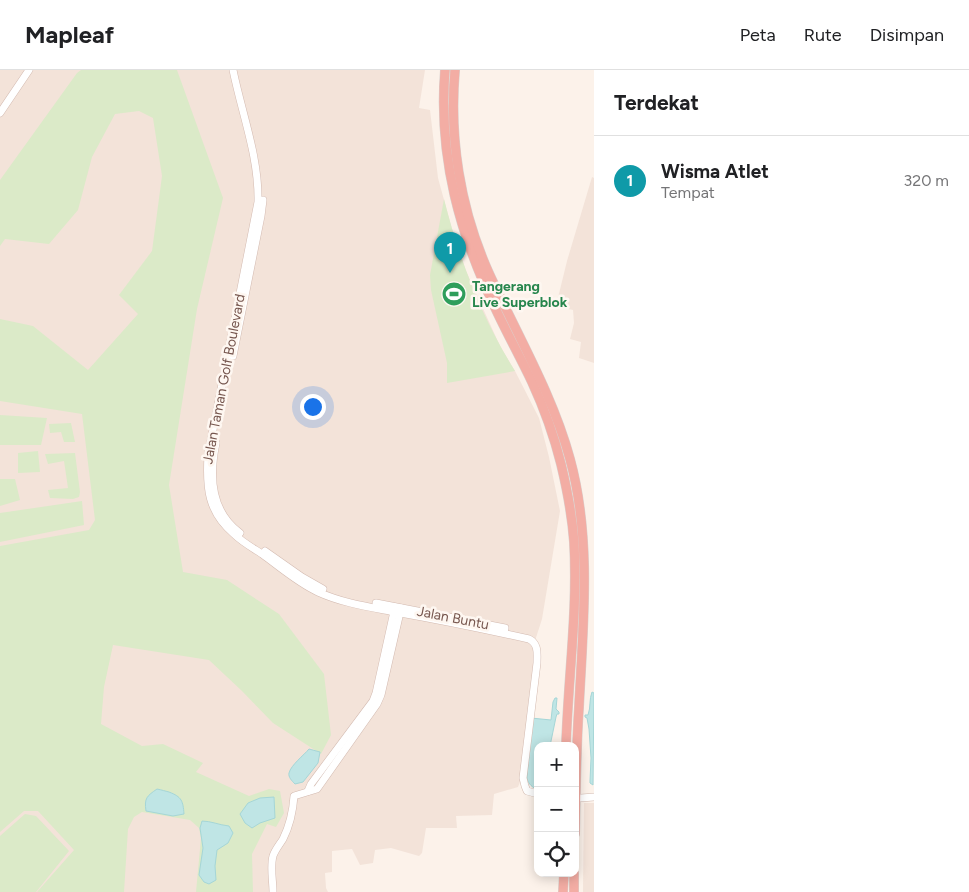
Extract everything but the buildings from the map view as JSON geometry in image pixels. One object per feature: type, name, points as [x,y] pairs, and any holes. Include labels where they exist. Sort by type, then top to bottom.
[{"type":"highway","points":[[446,70],[444,120],[446,155],[458,212],[482,280],[532,382],[548,421],[561,462],[570,502],[574,542],[575,593],[566,742]]},
{"type":"highway","points":[[455,70],[453,120],[456,154],[467,210],[487,269],[557,419],[570,460],[579,502],[584,540],[584,594],[575,832]]},
{"type":"highway","points":[[563,892],[564,877]]},
{"type":"highway","points":[[574,877],[574,892]]},
{"type":"street","points":[[0,105],[24,70]]},
{"type":"street","points":[[0,113],[29,70]]},
{"type":"street","name":"Jalan Taman Golf Boulevard","points":[[233,70],[256,169],[258,202],[213,445],[212,485],[216,499],[220,510],[237,531],[302,577],[329,592],[397,610]]},
{"type":"street","name":"Jalan Taman Golf Boulevard","points":[[213,445],[263,203],[261,168],[237,70]]},
{"type":"street","points":[[273,892],[272,861],[290,822],[294,796],[317,789],[374,698],[397,610]]},
{"type":"street","name":"Jalan Buntu","points":[[397,610],[504,631],[534,642],[537,650],[537,664],[523,778],[527,791],[534,793]]},
{"type":"street","points":[[581,798],[594,797]]},
{"type":"shaded area","points":[[0,70],[425,70],[419,108],[430,110],[438,178],[452,229],[466,271],[500,346],[539,418],[560,511],[542,619],[533,647],[535,654],[520,782],[518,787],[494,794],[492,815],[456,816],[457,828],[426,828],[422,853],[419,856],[391,848],[375,850],[373,863],[360,865],[352,849],[332,851],[332,872],[325,873],[328,892],[0,892]]},
{"type":"shaded area","points":[[592,177],[594,178],[594,363],[579,358],[581,342],[570,339],[574,323],[573,310],[556,306],[567,261]]},
{"type":"shaded area","points":[[584,803],[594,803],[594,892],[583,892]]},
{"type":"green space","points":[[81,70],[177,70],[223,198],[197,309],[169,485],[183,572],[227,580],[279,614],[324,674],[331,735],[321,754],[273,723],[209,660],[113,645],[104,687],[101,724],[142,746],[163,744],[203,763],[196,772],[249,796],[269,789],[280,791],[284,813],[276,827],[267,824],[252,854],[253,892],[196,892],[201,838],[199,828],[190,820],[142,812],[134,817],[128,829],[124,892],[37,892],[74,850],[38,811],[24,811],[0,832],[0,546],[89,530],[95,520],[82,414],[0,401],[0,319],[33,326],[88,370],[138,314],[119,295],[152,251],[162,176],[153,118],[139,111],[115,114],[92,157],[78,210],[49,244],[5,239],[0,246],[0,180]]},
{"type":"green space","name":"Tangerang Live Superblok","points":[[444,199],[464,266],[473,288],[492,330],[515,371],[447,383],[447,363],[431,290],[430,275]]},
{"type":"green space","points":[[0,415],[47,418],[41,445],[0,445]]},
{"type":"green space","points":[[71,423],[75,442],[64,442],[61,432],[50,433],[49,424]]},
{"type":"green space","points":[[38,451],[40,472],[18,473],[18,453]]},
{"type":"green space","points":[[75,453],[79,497],[73,499],[50,498],[48,490],[68,488],[64,461],[48,464],[45,454]]},
{"type":"green space","points":[[0,479],[15,479],[20,500],[0,506]]},
{"type":"green space","points":[[82,501],[84,525],[0,542],[0,513]]},
{"type":"green space","points":[[25,814],[36,816],[69,851],[36,892],[0,892],[0,836]]},
{"type":"water","points":[[592,692],[594,693],[593,785],[590,783],[589,729],[587,718],[585,717],[589,712]]},
{"type":"water","points":[[557,698],[556,709],[559,714],[556,717],[551,742],[534,742],[534,788],[527,779],[531,718],[551,720],[553,702]]},
{"type":"water","points":[[309,749],[320,752],[318,763],[303,782],[295,784],[290,779],[290,770]]},
{"type":"water","points":[[157,789],[177,796],[182,803],[184,814],[173,816],[146,811],[145,803],[147,798]]},
{"type":"water","points":[[274,797],[275,818],[252,828],[245,823],[240,814],[248,803],[260,798]]},
{"type":"water","points":[[202,821],[229,826],[233,833],[228,843],[217,850],[216,880],[209,884],[204,882],[199,875],[203,848],[200,828]]},
{"type":"place","name":"Wisma Atlet","points":[[450,273]]},
{"type":"place","name":"Tangerang Live Superblok","points":[[454,294]]}]
